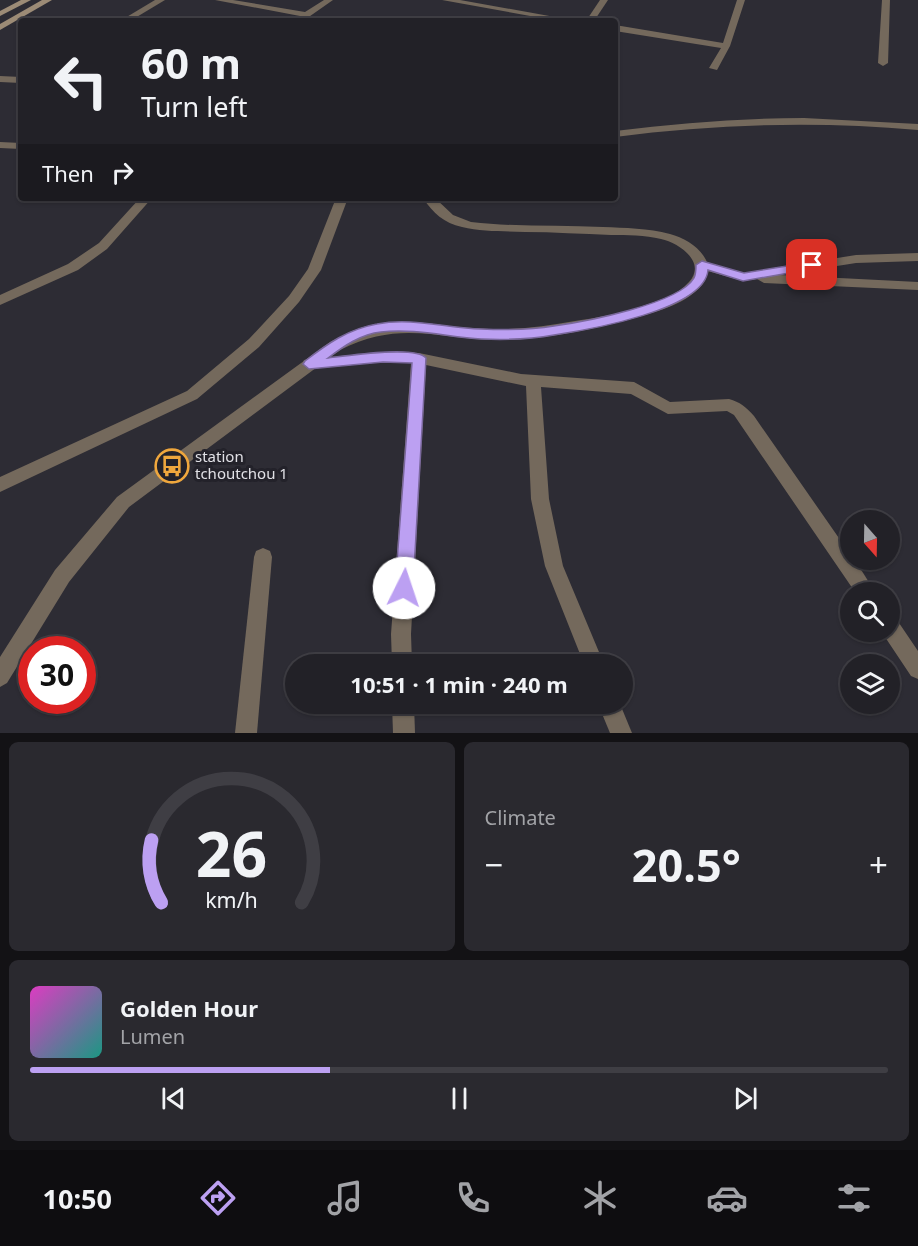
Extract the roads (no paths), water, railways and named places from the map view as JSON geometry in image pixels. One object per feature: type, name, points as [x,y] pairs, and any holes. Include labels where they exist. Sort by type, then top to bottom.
[{"type":"main road","points":[[0,14],[27,0]]},
{"type":"main road","points":[[0,27],[48,0]]},
{"type":"street","points":[[129,18],[160,0]]},
{"type":"street","points":[[219,0],[307,15]]},
{"type":"street","points":[[302,18],[329,0]]},
{"type":"street","points":[[446,0],[466,1],[557,18]]},
{"type":"street","points":[[592,18],[604,0]]},
{"type":"street","points":[[714,68],[726,46],[741,0]]},
{"type":"street","points":[[883,63],[886,0]]},
{"type":"street","points":[[618,28],[726,46]]},
{"type":"street","points":[[0,79],[18,80]]},
{"type":"street","points":[[618,134],[709,122],[757,120],[836,121],[918,127]]},
{"type":"street","points":[[0,144],[18,146]]},
{"type":"street","points":[[0,300],[74,267],[103,246],[143,201]]},
{"type":"street","points":[[0,485],[192,395],[254,343],[294,299],[314,270],[341,201]]},
{"type":"street","points":[[0,676],[62,576],[123,502],[309,364],[357,333],[400,326],[482,334],[552,331],[630,315],[686,293],[698,283],[702,275],[702,265],[690,248],[667,237],[624,231],[462,224],[444,216],[432,201]]},
{"type":"street","points":[[743,277],[856,259],[918,257]]},
{"type":"street","points":[[702,265],[743,277],[841,284],[918,286]]},
{"type":"street","points":[[309,364],[383,357],[419,358],[533,381],[634,388],[668,408],[729,405],[740,411],[859,582]]},
{"type":"street","points":[[402,654],[401,634],[419,358]]},
{"type":"street","points":[[533,381],[540,499],[554,567],[590,654]]},
{"type":"street","points":[[246,733],[263,557]]},
{"type":"street","points":[[900,642],[918,669]]},
{"type":"street","points":[[403,714],[404,733]]},
{"type":"street","points":[[613,714],[621,733]]},
{"type":"place","name":"station tchoutchou 1","points":[[172,466]]}]
